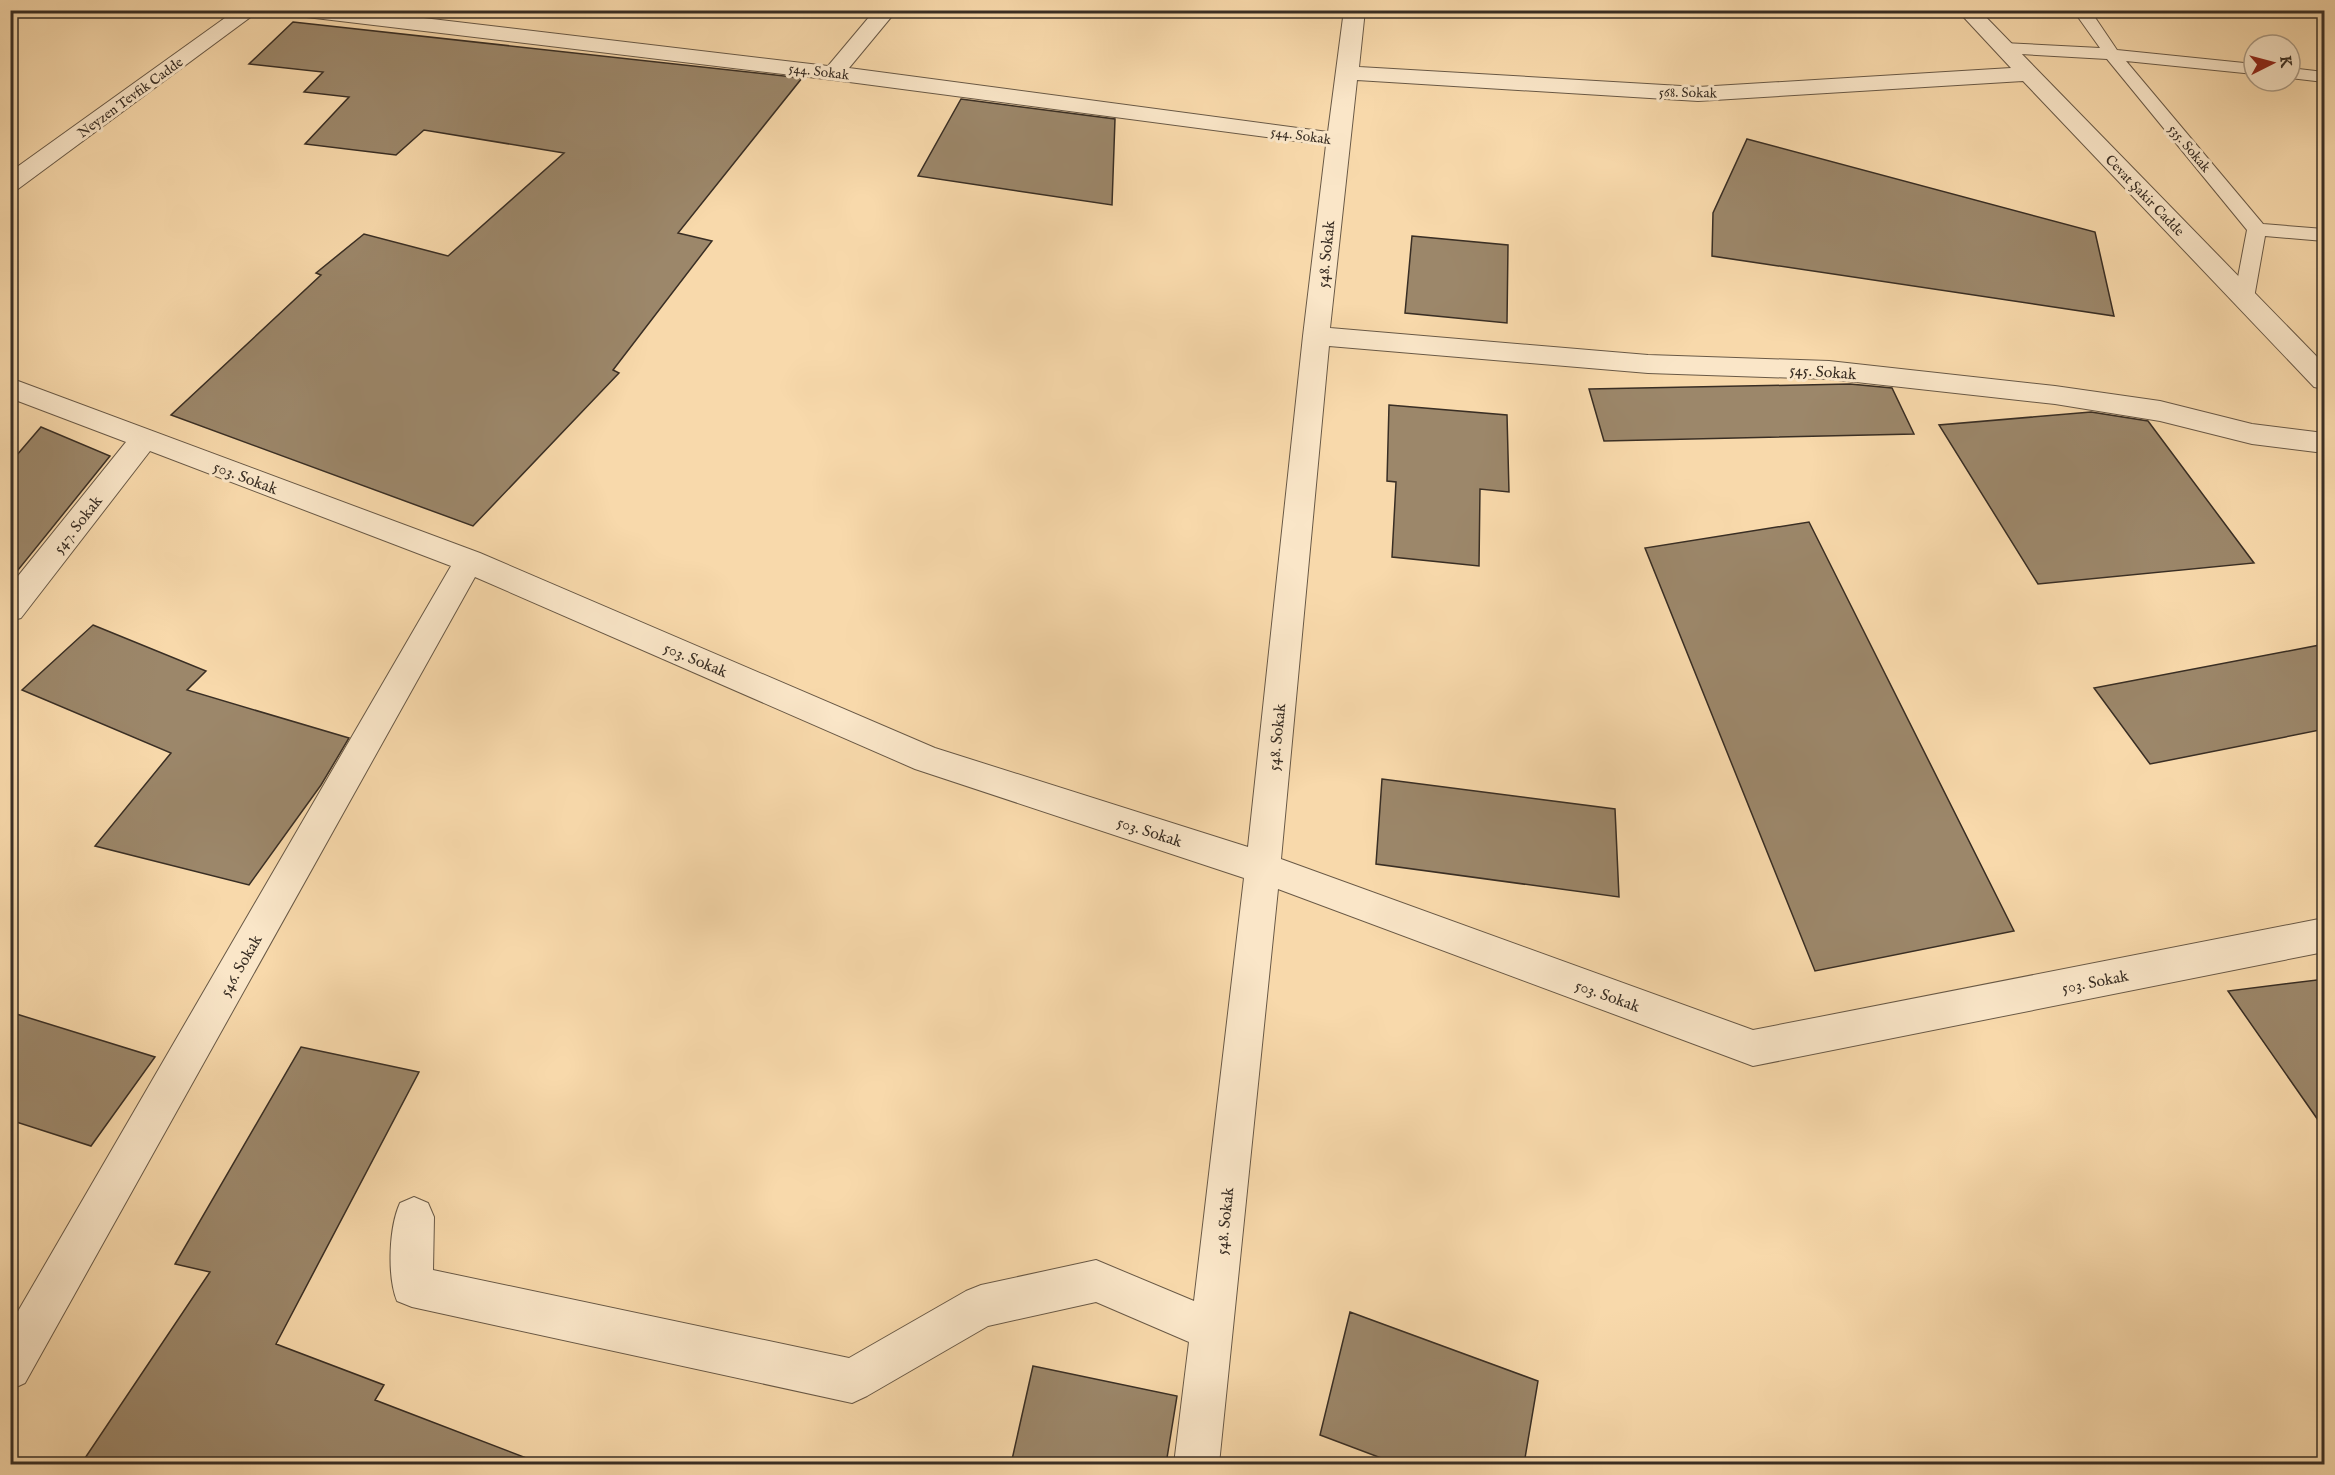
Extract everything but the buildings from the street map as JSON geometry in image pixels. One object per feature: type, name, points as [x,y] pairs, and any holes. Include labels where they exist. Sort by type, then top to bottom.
[{"type":"street","name":"Neyzen Tevfik Cadde","points":[[10,184],[250,10]]},
{"type":"street","name":"544. Sokak","points":[[298,10],[834,73],[1338,140]]},
{"type":"street","points":[[834,73],[887,10]]},
{"type":"street","name":"548. Sokak","points":[[1207,1462],[1212,1329],[1263,868],[1316,336],[1354,10]]},
{"type":"street","name":"Cevat Şakir Cadde","points":[[1967,10],[2244,298],[2321,374]]},
{"type":"street","name":"568. Sokak","points":[[1347,73],[1698,94],[2028,74]]},
{"type":"street","name":"545. Sokak","points":[[1316,336],[1648,364],[1829,370],[2055,395],[2160,411],[2252,434],[2325,443]]},
{"type":"street","name":"503. Sokak","points":[[10,387],[469,561],[927,759],[1263,868],[1753,1048],[2325,935]]},
{"type":"street","name":"547. Sokak","points":[[10,609],[144,439]]},
{"type":"street","name":"546. Sokak","points":[[10,1368],[469,561]]},
{"type":"street","points":[[414,1217],[412,1286],[852,1381],[981,1306],[1096,1281],[1212,1329]]},
{"type":"lane","name":"535. Sokak","points":[[2080,10],[2112,54],[2257,228]]},
{"type":"lane","points":[[2003,48],[2112,54],[2242,68]]},
{"type":"lane","points":[[2302,74],[2325,76]]},
{"type":"lane","points":[[2244,298],[2257,228],[2325,235]]}]
